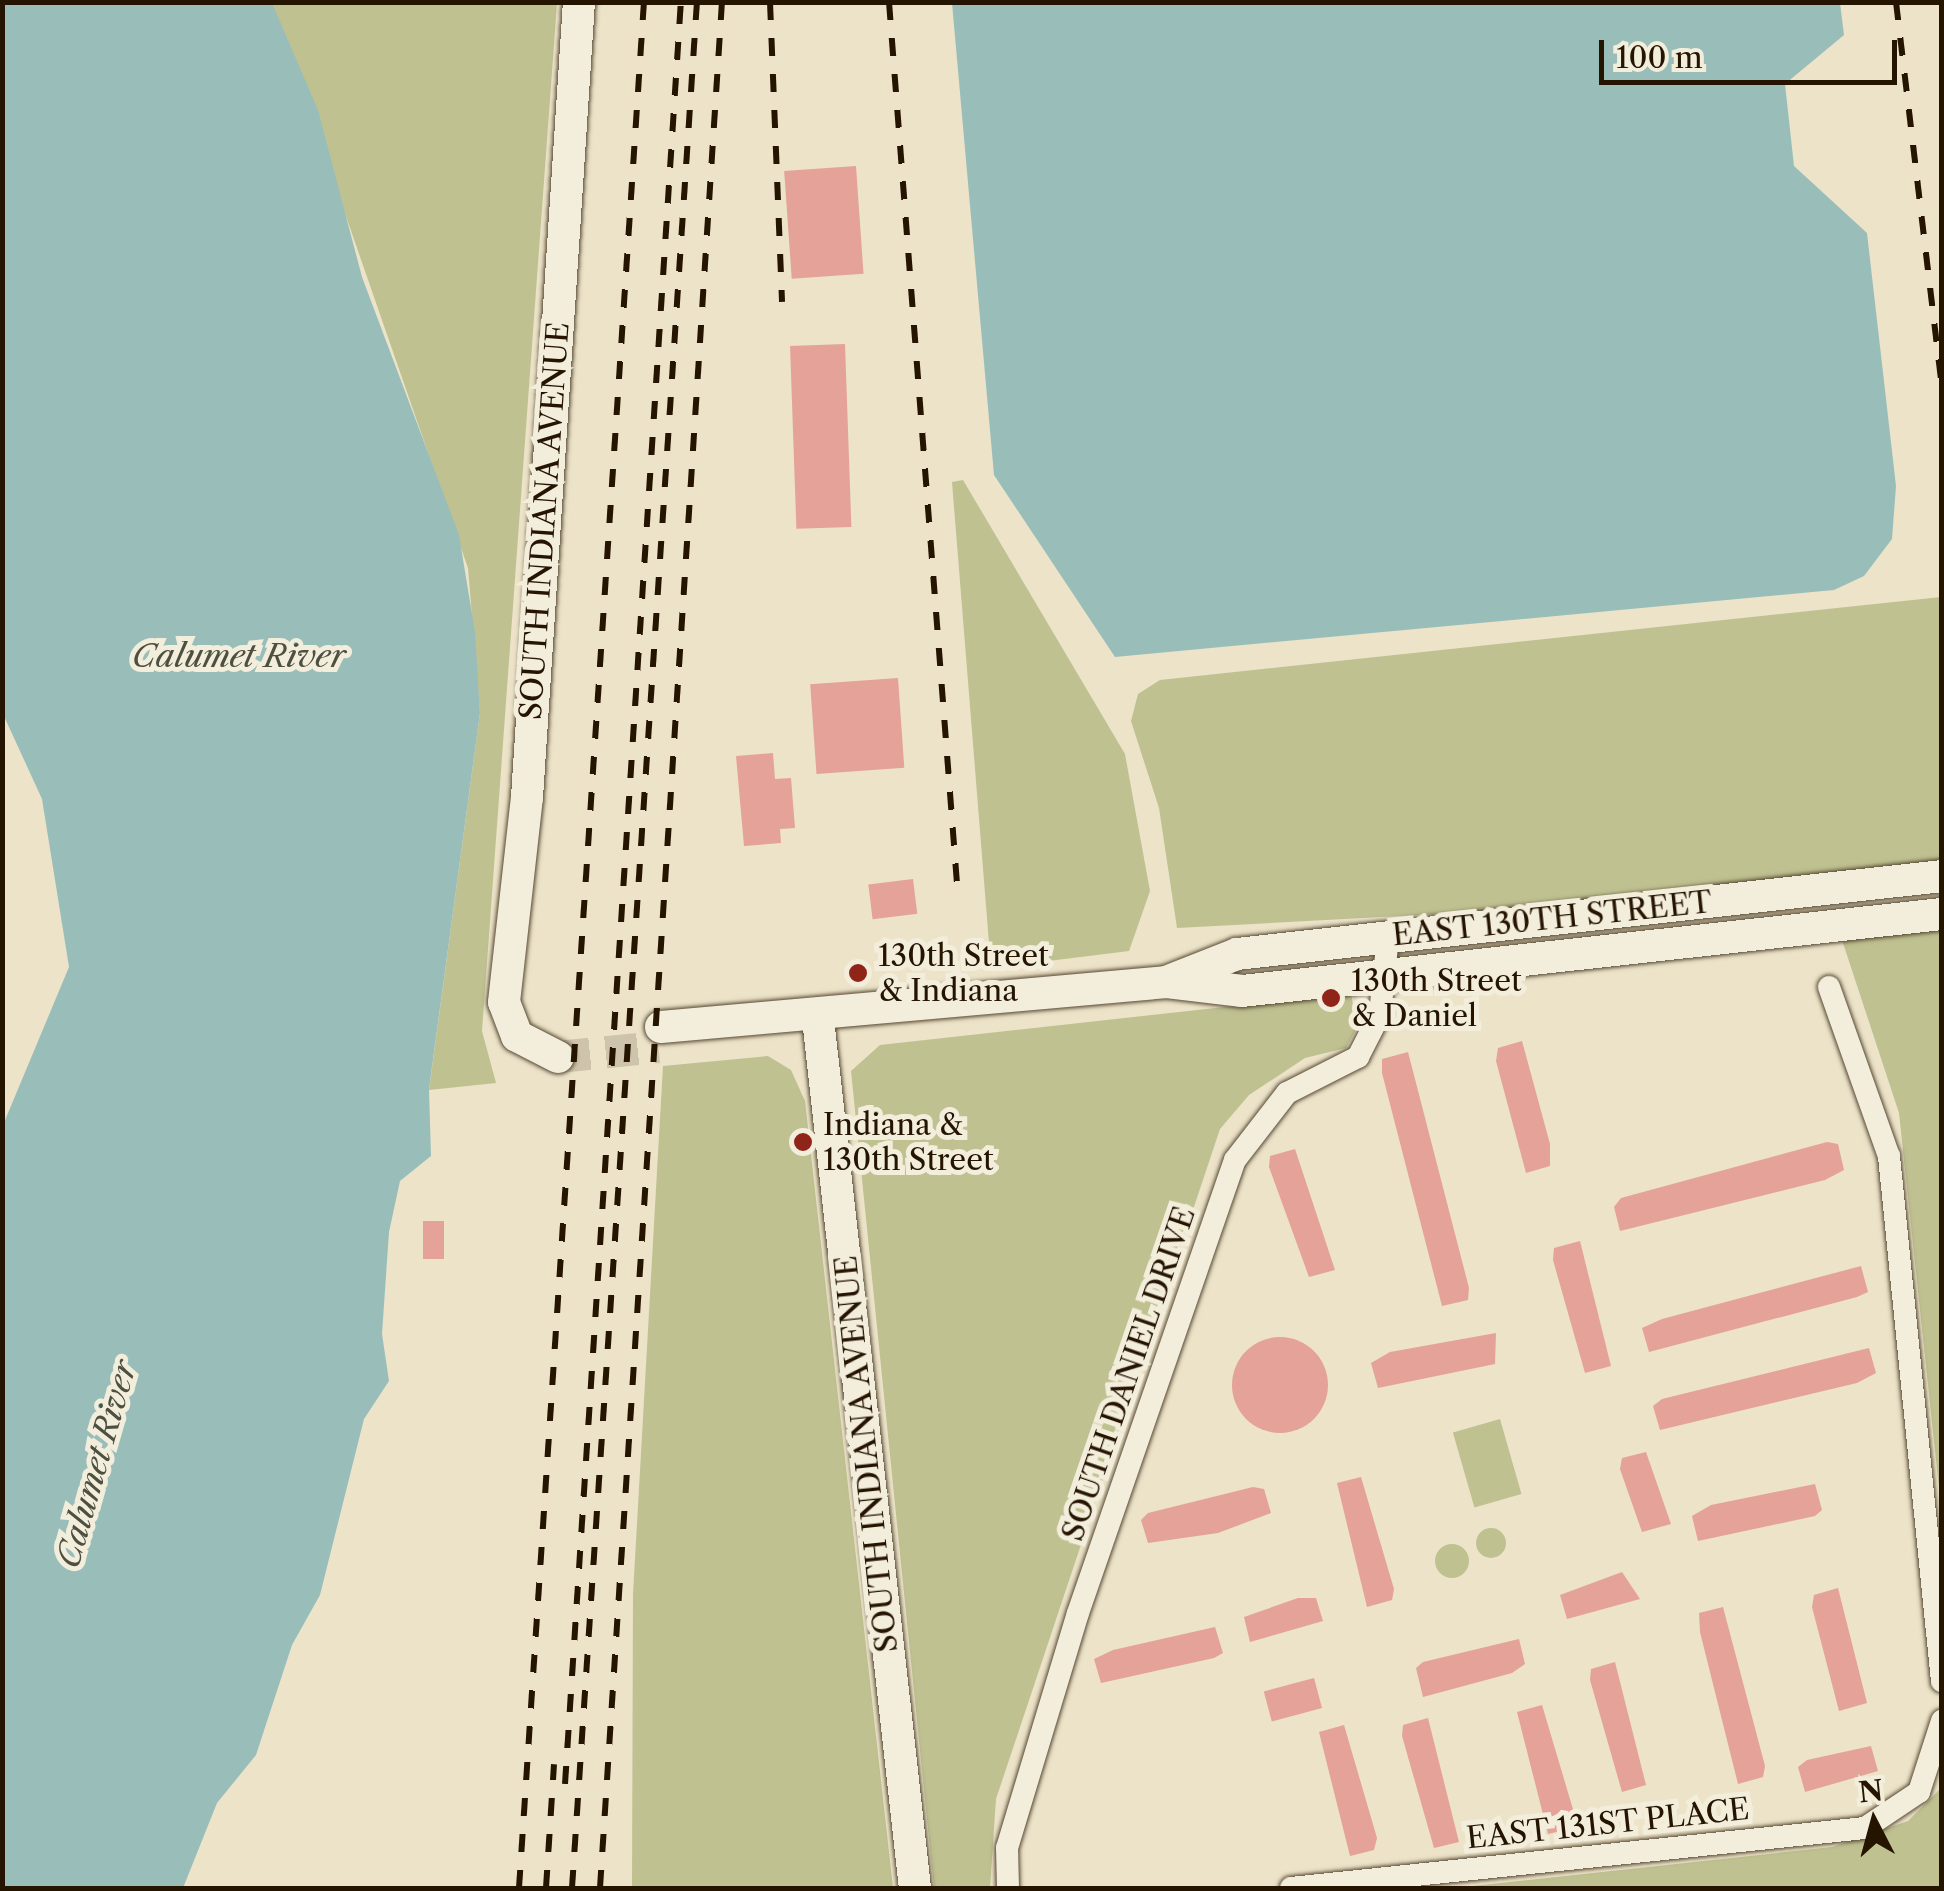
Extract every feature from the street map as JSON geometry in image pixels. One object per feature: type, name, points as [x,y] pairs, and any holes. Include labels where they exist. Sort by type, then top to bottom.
[{"type":"main road","name":"SOUTH INDIANA AVENUE","points":[[559,1047],[517,1036],[504,1002],[528,778],[579,2]]},
{"type":"main road","name":"EAST 130TH STREET","points":[[1167,982],[1237,954],[1942,876]]},
{"type":"main road","name":"EAST 130TH STREET","points":[[660,1037],[778,1034],[818,1019],[1167,982],[1242,992],[1942,914]]},
{"type":"main road","name":"SOUTH INDIANA AVENUE","points":[[818,1019],[915,1888]]},
{"type":"street","name":"SOUTH DANIEL DRIVE","points":[[1008,1888],[1007,1848],[1078,1612],[1235,1160],[1287,1093],[1358,1057],[1380,1014],[1379,974],[1388,937]]},
{"type":"street","points":[[1829,988],[1889,1156],[1942,1681]]},
{"type":"street","name":"EAST 131ST PLACE","points":[[1291,1888],[1864,1828],[1919,1792],[1942,1722]]},
{"type":"green space","points":[[272,3],[557,3],[482,1031],[496,1083],[429,1090],[480,713],[468,568]]},
{"type":"green space","points":[[963,480],[1125,754],[1150,891],[1129,951],[991,968],[952,482]]},
{"type":"green space","points":[[1941,597],[1941,864],[1532,909],[1177,928],[1159,808],[1131,721],[1138,694],[1160,680]]},
{"type":"green space","points":[[1941,927],[1941,1507],[1899,1113],[1842,940]]},
{"type":"green space","points":[[1351,993],[1357,1028],[1346,1048],[1305,1058],[1249,1095],[1220,1129],[996,1799],[990,1888],[934,1888],[851,1071],[880,1045]]},
{"type":"green space","points":[[768,1056],[791,1070],[805,1101],[893,1888],[632,1888],[633,1594],[663,1066]]},
{"type":"green space","points":[[1500,1419],[1521,1494],[1474,1507],[1453,1433]]},
{"type":"green space","points":[[1491,1528],[1502,1532],[1506,1543],[1502,1554],[1491,1558],[1480,1554],[1476,1543],[1480,1532]]},
{"type":"green space","points":[[1452,1544],[1464,1549],[1469,1561],[1464,1573],[1452,1578],[1440,1573],[1435,1561],[1440,1549]]},
{"type":"green space","points":[[1941,1788],[1941,1888],[1454,1888],[1832,1847],[1908,1821]]},
{"type":"water","name":"Calumet River","points":[[3,2],[272,3],[318,110],[362,277],[459,535],[475,632],[480,713],[429,1089],[431,1156],[400,1181],[389,1232],[382,1334],[389,1381],[364,1419],[320,1595],[292,1645],[256,1755],[217,1803],[183,1888],[3,1888],[3,1125],[69,967],[42,799],[3,714]]},
{"type":"water","points":[[952,3],[1840,3],[1844,35],[1785,84],[1794,166],[1867,233],[1896,486],[1892,539],[1864,576],[1834,590],[1115,657],[994,475]]},
{"type":"building","points":[[856,166],[864,274],[792,279],[784,171]]},
{"type":"building","points":[[845,344],[851,527],[796,529],[790,346]]},
{"type":"building","points":[[898,678],[904,768],[816,774],[810,684]]},
{"type":"building","points":[[773,753],[775,779],[791,778],[795,828],[780,829],[781,843],[744,846],[736,756]]},
{"type":"building","points":[[913,879],[917,914],[873,919],[868,884]]},
{"type":"building","points":[[1522,1041],[1550,1144],[1550,1166],[1526,1173],[1496,1061],[1498,1048]]},
{"type":"building","points":[[1408,1052],[1469,1288],[1468,1300],[1442,1306],[1382,1073],[1382,1059]]},
{"type":"building","points":[[1827,1142],[1838,1144],[1844,1170],[1825,1180],[1620,1231],[1614,1207],[1621,1198]]},
{"type":"building","points":[[1295,1149],[1335,1270],[1309,1277],[1269,1167],[1270,1156]]},
{"type":"building","points":[[423,1221],[444,1221],[444,1259],[423,1259]]},
{"type":"building","points":[[1580,1241],[1611,1366],[1585,1373],[1553,1260],[1554,1248]]},
{"type":"building","points":[[1861,1266],[1868,1292],[1857,1297],[1649,1352],[1642,1328],[1662,1319]]},
{"type":"building","points":[[1496,1333],[1495,1364],[1378,1388],[1371,1363],[1390,1352]]},
{"type":"building","points":[[1280,1337],[1298,1340],[1314,1351],[1325,1367],[1325,1403],[1314,1419],[1298,1430],[1280,1433],[1262,1430],[1246,1419],[1235,1403],[1232,1385],[1235,1367],[1246,1351],[1262,1340]]},
{"type":"building","points":[[1869,1348],[1876,1373],[1857,1383],[1660,1430],[1653,1406],[1662,1399]]},
{"type":"building","points":[[1646,1452],[1671,1524],[1642,1532],[1620,1469],[1622,1458]]},
{"type":"building","points":[[1361,1477],[1394,1589],[1392,1600],[1367,1607],[1337,1483]]},
{"type":"building","points":[[1815,1484],[1822,1510],[1815,1516],[1698,1541],[1692,1516],[1711,1505]]},
{"type":"building","points":[[1253,1487],[1264,1489],[1271,1513],[1218,1533],[1148,1543],[1141,1520],[1148,1513]]},
{"type":"building","points":[[1622,1572],[1640,1599],[1567,1619],[1560,1595]]},
{"type":"building","points":[[1838,1588],[1867,1703],[1839,1711],[1812,1607],[1814,1595]]},
{"type":"building","points":[[1298,1598],[1316,1598],[1323,1621],[1250,1642],[1244,1617]]},
{"type":"building","points":[[1723,1607],[1765,1766],[1763,1777],[1738,1784],[1700,1632],[1699,1613]]},
{"type":"building","points":[[1215,1627],[1223,1653],[1214,1658],[1101,1683],[1094,1659],[1113,1650]]},
{"type":"building","points":[[1519,1639],[1525,1664],[1512,1673],[1423,1697],[1416,1668],[1423,1662]]},
{"type":"building","points":[[1615,1662],[1646,1785],[1622,1792],[1590,1680],[1591,1669]]},
{"type":"building","points":[[1314,1678],[1322,1708],[1272,1721],[1264,1691]]},
{"type":"building","points":[[1542,1705],[1575,1816],[1573,1828],[1548,1834],[1517,1712]]},
{"type":"building","points":[[1428,1718],[1459,1842],[1434,1848],[1402,1736],[1403,1725]]},
{"type":"building","points":[[1344,1725],[1377,1838],[1374,1850],[1350,1856],[1319,1732]]},
{"type":"building","points":[[1871,1746],[1878,1771],[1805,1792],[1798,1767],[1807,1760]]},
{"type":"tunnel","points":[[558,1057],[659,1047]]},
{"type":"railway","points":[[519,1888],[644,2]]},
{"type":"railway","points":[[565,1784],[681,2]]},
{"type":"railway","points":[[572,1888],[697,2]]},
{"type":"railway","points":[[600,1888],[722,2]]},
{"type":"railway","points":[[770,2],[782,302]]},
{"type":"railway","points":[[889,2],[958,896]]},
{"type":"railway","points":[[1896,2],[1942,385]]},
{"type":"railway","points":[[2,825],[2,941]]},
{"type":"railway","points":[[546,1888],[554,1764]]},
{"type":"place","name":"130th Street & Indiana","points":[[858,973]]},
{"type":"place","name":"130th Street & Daniel","points":[[1331,998]]},
{"type":"place","name":"Indiana & 130th Street","points":[[803,1142]]}]
